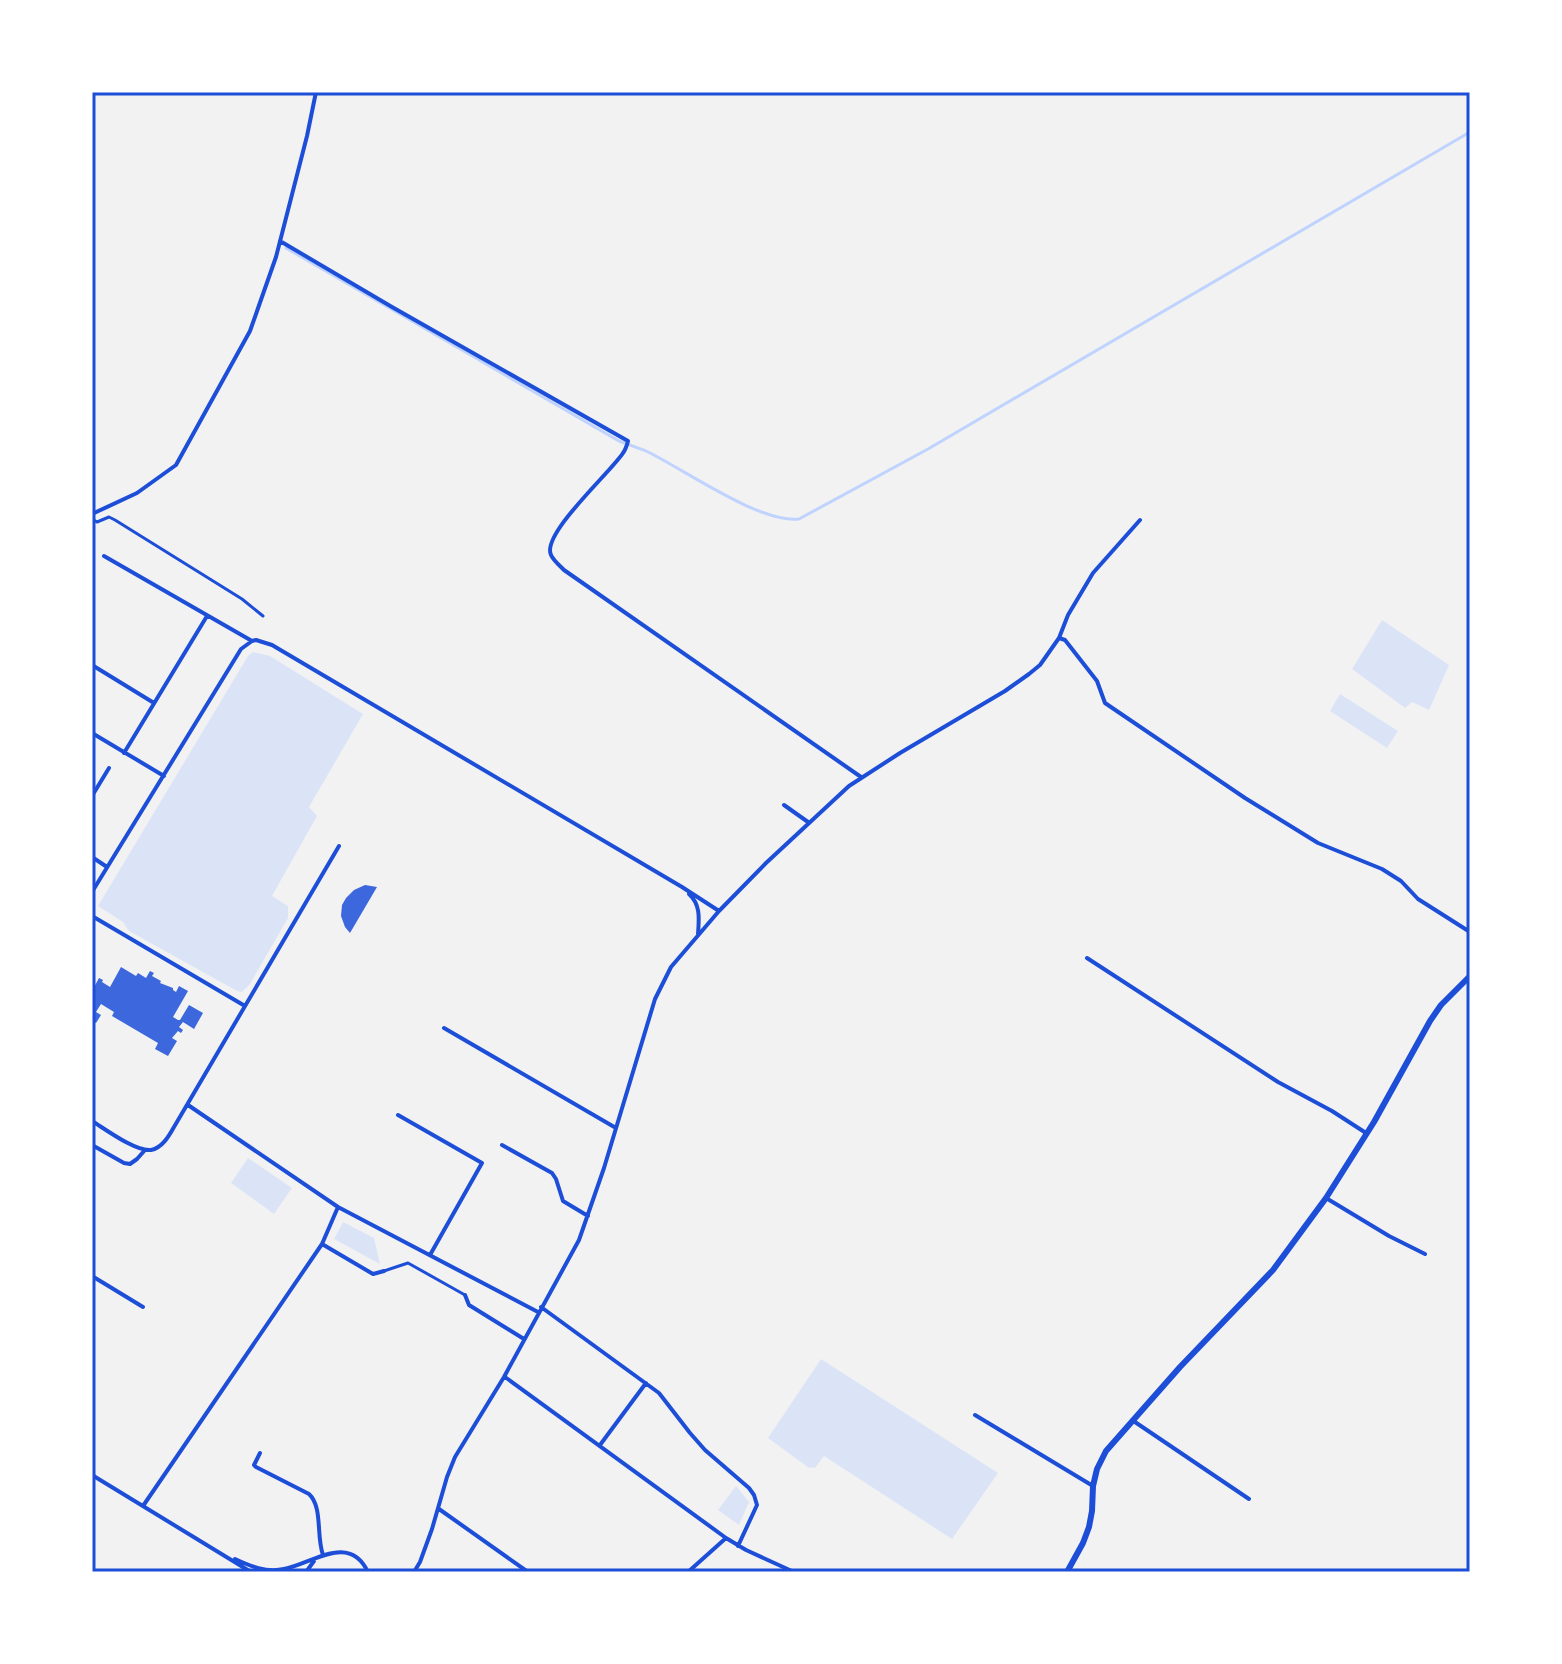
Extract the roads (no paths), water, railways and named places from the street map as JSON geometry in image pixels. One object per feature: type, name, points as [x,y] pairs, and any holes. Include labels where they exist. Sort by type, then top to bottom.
[{"type":"street","points":[[263,616],[115,520],[109,517],[97,522],[92,517],[137,493],[176,465],[250,331],[280,241],[316,92]]},
{"type":"street","points":[[280,241],[628,442],[556,533],[550,546],[551,555],[564,570],[861,777]]},
{"type":"street","points":[[414,1572],[424,1553],[455,1457],[504,1377],[579,1240],[661,984],[671,967],[766,863],[861,777],[1040,665],[1059,638],[1068,615],[1093,573],[1140,520]]},
{"type":"street","points":[[104,556],[252,641]]},
{"type":"street","points":[[124,753],[207,616]]},
{"type":"street","points":[[1059,638],[1065,640],[1097,681],[1105,703],[1245,798],[1318,843],[1382,869],[1401,881],[1418,899],[1470,932]]},
{"type":"street","points":[[92,892],[241,649],[256,640],[272,645],[719,911]]},
{"type":"street","points":[[92,665],[154,703]]},
{"type":"street","points":[[92,733],[164,776]]},
{"type":"street","points":[[92,796],[109,768]]},
{"type":"street","points":[[784,805],[809,823]]},
{"type":"street","points":[[92,1121],[145,1150],[160,1146],[188,1105],[339,846]]},
{"type":"street","points":[[92,857],[107,867]]},
{"type":"street","points":[[682,887],[699,910],[698,936]]},
{"type":"street","points":[[92,916],[245,1006]]},
{"type":"street","points":[[1087,958],[1278,1082],[1332,1111],[1366,1134]]},
{"type":"street","points":[[1067,1572],[1089,1527],[1093,1486],[1101,1459],[1132,1420],[1273,1270],[1326,1198],[1430,1021],[1441,1005],[1470,976]]},
{"type":"street","points":[[444,1028],[616,1128]]},
{"type":"street","points":[[188,1105],[338,1207],[540,1310],[646,1383],[668,1403],[697,1442],[754,1495],[757,1505],[738,1546]]},
{"type":"street","points":[[398,1115],[482,1163],[430,1256]]},
{"type":"street","points":[[92,1145],[130,1164],[145,1150]]},
{"type":"street","points":[[502,1145],[552,1173],[563,1201],[588,1216]]},
{"type":"street","points":[[1326,1198],[1425,1254]]},
{"type":"street","points":[[143,1506],[322,1244],[338,1207]]},
{"type":"street","points":[[322,1244],[373,1274],[408,1263],[465,1295],[469,1305],[524,1339]]},
{"type":"street","points":[[92,1276],[143,1307]]},
{"type":"street","points":[[504,1377],[726,1538],[794,1572]]},
{"type":"street","points":[[600,1446],[646,1383]]},
{"type":"street","points":[[975,1415],[1093,1486]]},
{"type":"street","points":[[1132,1420],[1249,1499]]},
{"type":"street","points":[[260,1453],[254,1465],[256,1467],[314,1498],[323,1555]]},
{"type":"street","points":[[92,1475],[251,1572]]},
{"type":"street","points":[[438,1509],[528,1572]]},
{"type":"street","points":[[688,1572],[726,1538]]},
{"type":"street","points":[[215,1549],[255,1569],[282,1570],[338,1552],[356,1557],[369,1571]]},
{"type":"street","points":[[306,1572],[316,1559]]},
{"type":"waterway","points":[[286,248],[619,441],[648,452],[744,505],[783,518],[799,519],[928,449],[1470,132]]}]
